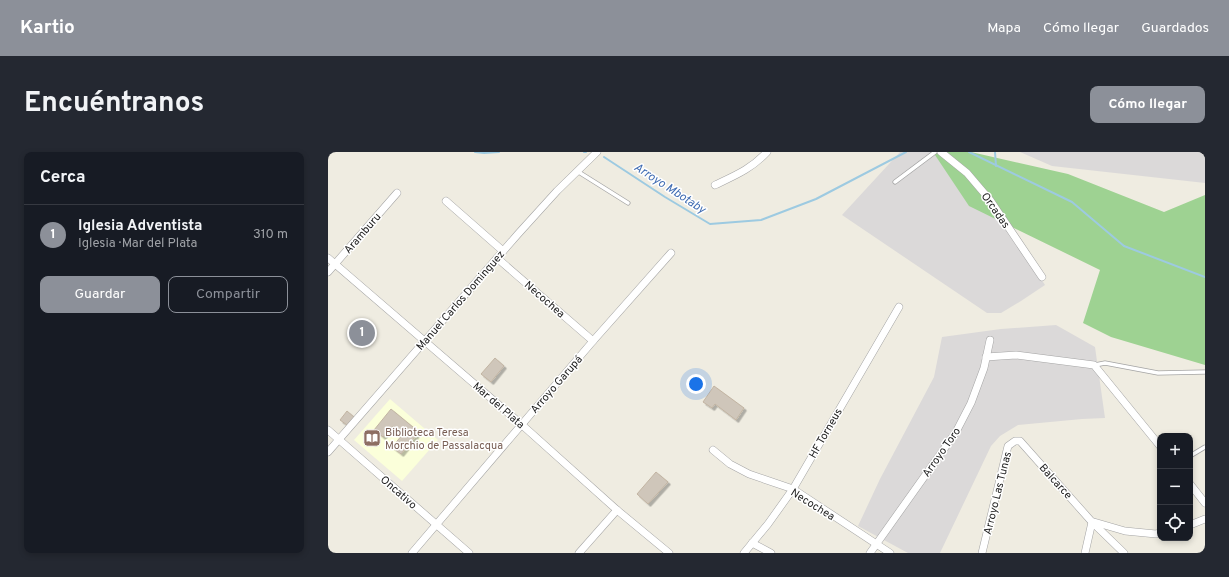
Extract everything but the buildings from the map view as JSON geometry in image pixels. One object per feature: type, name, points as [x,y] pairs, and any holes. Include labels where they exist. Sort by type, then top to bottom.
[{"type":"street","name":"Manuel Carlos Dominguez","points":[[328,452],[503,251],[557,191],[597,152]]},
{"type":"street","points":[[716,185],[756,163],[767,152]]},
{"type":"street","name":"Orcadas","points":[[941,152],[968,173],[990,200],[1042,277]]},
{"type":"street","name":"Aramburu","points":[[328,272],[396,193]]},
{"type":"street","points":[[446,201],[503,251]]},
{"type":"street","name":"Arroyo Garupá","points":[[412,553],[521,424],[671,253]]},
{"type":"street","name":"Mar del Plata","points":[[328,258],[521,424],[617,510],[669,553]]},
{"type":"street","name":"Necochea","points":[[497,258],[593,341]]},
{"type":"street","name":"HF Torneus","points":[[744,553],[768,524],[792,489],[899,307]]},
{"type":"street","name":"Arroyo Toro","points":[[870,553],[956,432],[971,403],[984,368],[990,340]]},
{"type":"street","points":[[986,357],[1016,355],[1094,365],[1157,442]]},
{"type":"street","name":"Oncativo","points":[[328,430],[469,553]]},
{"type":"street","name":"Arroyo Las Tunas","points":[[982,553],[1008,446],[1015,441],[1020,441]]},
{"type":"street","name":"Balcarce","points":[[1020,441],[1092,522],[1124,553]]},
{"type":"street","name":"Necochea","points":[[713,450],[730,464],[749,474],[792,489],[890,553]]},
{"type":"street","points":[[1193,488],[1205,503]]},
{"type":"street","points":[[579,553],[617,510]]},
{"type":"street","points":[[1193,524],[1205,519]]},
{"type":"street","points":[[1085,553],[1092,522],[1125,531],[1157,534]]},
{"type":"street","points":[[752,543],[771,553]]},
{"type":"lane","points":[[895,182],[935,152]]},
{"type":"lane","points":[[577,171],[628,203]]},
{"type":"lane","points":[[1094,365],[1105,363],[1158,373],[1205,372]]},
{"type":"lane","points":[[1193,454],[1205,447]]},
{"type":"shaded area","points":[[900,152],[945,152],[1015,238],[1045,285],[1001,313],[987,313],[842,215]]},
{"type":"shaded area","points":[[1020,152],[1205,152],[1205,183],[1052,166]]},
{"type":"shaded area","points":[[1056,325],[1095,347],[1105,418],[1018,425],[1000,436],[991,446],[940,553],[908,553],[858,526],[880,479],[934,377],[942,337],[1001,329]]},
{"type":"shaded area","points":[[390,399],[438,440],[402,481],[354,440]]},
{"type":"green space","points":[[933,152],[971,152],[1068,174],[1164,212],[1205,195],[1205,365],[1111,337],[1083,323],[1100,270],[969,206]]},
{"type":"waterway","name":"Arroyo Mbotaby","points":[[475,152],[499,152]]},
{"type":"waterway","name":"Arroyo Mbotaby","points":[[604,157],[665,197],[710,224],[761,220],[816,199],[906,152]]},
{"type":"waterway","name":"Arroyo Mbotaby","points":[[969,152],[1072,202],[1124,246],[1205,277]]},
{"type":"waterway","points":[[995,152],[996,166]]},
{"type":"place","name":"Iglesia Adventista","points":[[362,333]]},
{"type":"place","name":"Biblioteca Teresa Morchio de Passalacqua","points":[[372,438]]}]
